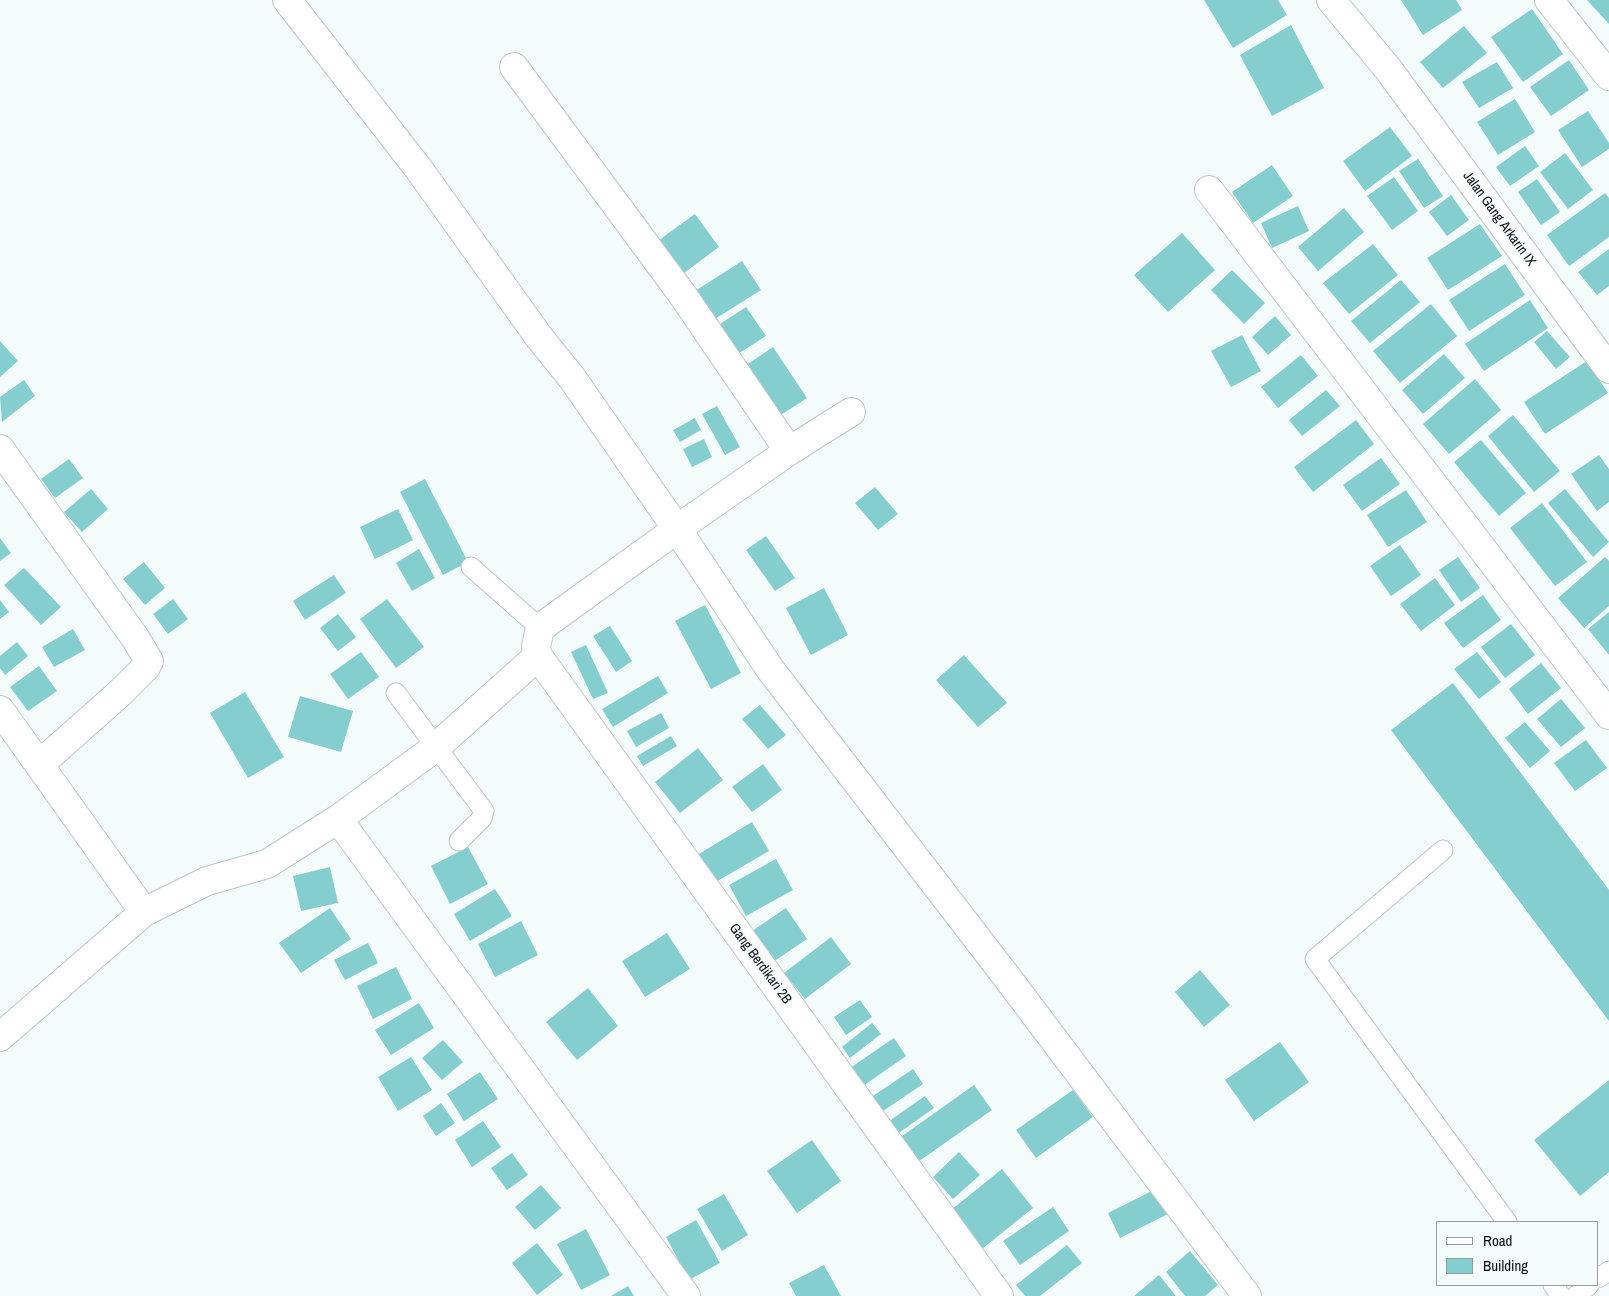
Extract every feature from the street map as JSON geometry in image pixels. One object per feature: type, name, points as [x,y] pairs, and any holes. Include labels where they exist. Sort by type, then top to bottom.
[{"type":"street","points":[[288,0],[418,168],[539,337],[572,378],[677,529],[770,670],[1006,976],[1247,1296]]},
{"type":"street","points":[[1549,0],[1609,76]]},
{"type":"street","name":"Jalan Gang Arkarin IX","points":[[1336,2],[1388,69],[1609,369]]},
{"type":"street","points":[[514,67],[682,294],[789,451]]},
{"type":"street","points":[[1208,190],[1609,715]]},
{"type":"street","points":[[0,1037],[144,912],[207,881],[267,864],[338,819],[435,748],[538,656],[536,643],[540,628],[789,451],[852,412]]},
{"type":"street","points":[[0,449],[136,639],[149,661],[146,667],[120,694],[40,764]]},
{"type":"street","name":"Gang Berdikari 2B","points":[[538,656],[999,1296]]},
{"type":"street","points":[[0,710],[144,912]]},
{"type":"street","points":[[338,819],[686,1296]]},
{"type":"lane","points":[[471,567],[540,628]]},
{"type":"lane","points":[[396,694],[484,811],[482,818],[459,841]]},
{"type":"lane","points":[[1443,850],[1315,958],[1506,1221]]},
{"type":"lane","points":[[1576,1296],[1588,1286]]},
{"type":"building","points":[[1204,0],[1278,0],[1287,15],[1233,48]]},
{"type":"building","points":[[1401,0],[1456,0],[1462,10],[1423,35]]},
{"type":"building","points":[[1587,0],[1609,0],[1609,24]]},
{"type":"building","points":[[1532,9],[1563,54],[1523,82],[1491,37]]},
{"type":"building","points":[[1291,25],[1324,88],[1272,116],[1240,55]]},
{"type":"building","points":[[1464,26],[1487,53],[1443,88],[1420,62]]},
{"type":"building","points":[[1569,60],[1589,90],[1551,116],[1530,87]]},
{"type":"building","points":[[1497,62],[1513,88],[1479,108],[1462,82]]},
{"type":"building","points":[[1515,99],[1535,132],[1498,155],[1477,122]]},
{"type":"building","points":[[1588,111],[1609,143],[1609,149],[1582,167],[1558,130]]},
{"type":"building","points":[[1390,127],[1412,156],[1365,191],[1343,161]]},
{"type":"building","points":[[1525,146],[1539,166],[1510,186],[1496,167]]},
{"type":"building","points":[[1565,153],[1593,190],[1568,209],[1540,172]]},
{"type":"building","points":[[1418,159],[1443,196],[1424,208],[1399,171]]},
{"type":"building","points":[[1272,165],[1293,196],[1253,223],[1232,192]]},
{"type":"building","points":[[1394,177],[1418,211],[1392,230],[1367,196]]},
{"type":"building","points":[[1537,179],[1560,212],[1541,225],[1518,192]]},
{"type":"building","points":[[1605,193],[1609,198],[1609,237],[1569,266],[1547,235]]},
{"type":"building","points":[[1451,195],[1469,220],[1447,236],[1429,212]]},
{"type":"building","points":[[1298,206],[1309,231],[1272,248],[1261,223]]},
{"type":"building","points":[[1344,208],[1364,232],[1318,271],[1298,247]]},
{"type":"building","points":[[695,214],[719,247],[680,276],[655,243]]},
{"type":"building","points":[[1480,224],[1502,256],[1448,290],[1427,258]]},
{"type":"building","points":[[1182,233],[1215,270],[1168,312],[1134,275]]},
{"type":"building","points":[[1373,244],[1398,275],[1349,314],[1323,283]]},
{"type":"building","points":[[1609,249],[1609,286],[1597,295],[1578,272]]},
{"type":"building","points":[[742,261],[761,290],[707,324],[689,295]]},
{"type":"building","points":[[1505,264],[1525,295],[1469,331],[1449,300]]},
{"type":"building","points":[[1232,270],[1265,303],[1244,324],[1211,290]]},
{"type":"building","points":[[1401,280],[1420,302],[1370,343],[1351,321]]},
{"type":"building","points":[[1530,300],[1548,328],[1484,371],[1465,344]]},
{"type":"building","points":[[1431,304],[1457,336],[1400,383],[1373,351]]},
{"type":"building","points":[[746,307],[766,336],[730,359],[711,330]]},
{"type":"building","points":[[1275,316],[1291,335],[1268,355],[1252,337]]},
{"type":"building","points":[[1547,331],[1570,357],[1556,369],[1534,342]]},
{"type":"building","points":[[1242,335],[1261,371],[1231,387],[1211,351]]},
{"type":"building","points":[[0,341],[18,361],[0,377]]},
{"type":"building","points":[[773,347],[807,398],[776,418],[742,368]]},
{"type":"building","points":[[1444,354],[1465,378],[1423,414],[1402,390]]},
{"type":"building","points":[[1301,355],[1318,376],[1278,408],[1261,387]]},
{"type":"building","points":[[1587,361],[1608,393],[1545,434],[1524,402]]},
{"type":"building","points":[[1475,379],[1501,410],[1449,454],[1423,424]]},
{"type":"building","points":[[24,380],[35,396],[2,422],[0,397]]},
{"type":"building","points":[[1326,390],[1340,406],[1302,436],[1289,420]]},
{"type":"building","points":[[717,406],[740,447],[725,455],[702,414]]},
{"type":"building","points":[[1513,415],[1560,471],[1534,492],[1488,436]]},
{"type":"building","points":[[695,418],[701,430],[680,442],[673,430]]},
{"type":"building","points":[[1356,420],[1374,444],[1313,492],[1294,467]]},
{"type":"building","points":[[704,439],[712,457],[692,467],[683,449]]},
{"type":"building","points":[[1481,440],[1526,493],[1499,516],[1454,462]]},
{"type":"building","points":[[1599,455],[1609,469],[1609,502],[1597,511],[1571,474]]},
{"type":"building","points":[[1381,458],[1400,484],[1362,511],[1343,485]]},
{"type":"building","points":[[69,459],[83,478],[55,498],[41,479]]},
{"type":"building","points":[[425,479],[468,562],[443,575],[400,492]]},
{"type":"building","points":[[875,487],[898,514],[878,530],[855,503]]},
{"type":"building","points":[[91,489],[108,509],[82,532],[64,512]]},
{"type":"building","points":[[1565,489],[1609,542],[1593,557],[1548,503]]},
{"type":"building","points":[[1406,490],[1427,522],[1388,547],[1367,515]]},
{"type":"building","points":[[1542,503],[1587,562],[1555,586],[1510,528]]},
{"type":"building","points":[[398,509],[413,540],[375,559],[360,527]]},
{"type":"building","points":[[766,536],[795,578],[775,591],[746,550]]},
{"type":"building","points":[[0,538],[11,553],[0,561]]},
{"type":"building","points":[[1400,545],[1421,575],[1391,596],[1370,566]]},
{"type":"building","points":[[419,549],[435,578],[412,591],[396,563]]},
{"type":"building","points":[[1458,557],[1480,588],[1461,602],[1439,570]]},
{"type":"building","points":[[1605,557],[1609,561],[1609,606],[1584,628],[1558,598]]},
{"type":"building","points":[[144,562],[165,588],[145,605],[123,579]]},
{"type":"building","points":[[24,568],[61,607],[41,625],[4,585]]},
{"type":"building","points":[[334,575],[346,593],[305,620],[293,601]]},
{"type":"building","points":[[1435,578],[1455,605],[1421,631],[1400,604]]},
{"type":"building","points":[[824,588],[848,635],[811,655],[786,608]]},
{"type":"building","points":[[1483,595],[1501,620],[1463,648],[1444,623]]},
{"type":"building","points":[[173,599],[188,619],[168,634],[153,614]]},
{"type":"building","points":[[387,599],[424,647],[396,668],[360,619]]},
{"type":"building","points":[[0,600],[9,612],[0,619]]},
{"type":"building","points":[[705,605],[741,673],[711,689],[675,621]]},
{"type":"building","points":[[1609,612],[1609,655],[1588,629]]},
{"type":"building","points":[[338,614],[356,637],[338,651],[320,628]]},
{"type":"building","points":[[1511,624],[1535,655],[1505,678],[1481,647]]},
{"type":"building","points":[[610,626],[632,661],[616,672],[593,636]]},
{"type":"building","points":[[73,629],[85,650],[54,667],[42,647]]},
{"type":"building","points":[[17,642],[28,656],[5,675],[0,668],[0,656]]},
{"type":"building","points":[[586,645],[608,693],[593,699],[571,652]]},
{"type":"building","points":[[361,652],[379,677],[348,699],[330,674]]},
{"type":"building","points":[[1477,652],[1501,682],[1479,699],[1454,669]]},
{"type":"building","points":[[964,655],[1007,703],[978,727],[936,680]]},
{"type":"building","points":[[1541,663],[1561,688],[1528,714],[1509,689]]},
{"type":"building","points":[[39,666],[57,691],[28,711],[10,687]]},
{"type":"building","points":[[658,676],[668,693],[613,727],[602,709]]},
{"type":"building","points":[[1453,683],[1609,890],[1609,1021],[1391,730]]},
{"type":"building","points":[[245,692],[284,757],[248,778],[210,713]]},
{"type":"building","points":[[300,696],[353,711],[341,752],[288,737]]},
{"type":"building","points":[[1561,699],[1585,728],[1561,747],[1537,719]]},
{"type":"building","points":[[760,705],[786,735],[768,749],[742,719]]},
{"type":"building","points":[[661,713],[669,728],[636,747],[627,731]]},
{"type":"building","points":[[1525,722],[1550,751],[1530,768],[1505,738]]},
{"type":"building","points":[[671,736],[677,746],[643,766],[637,756]]},
{"type":"building","points":[[1586,740],[1607,768],[1575,791],[1554,763]]},
{"type":"building","points":[[698,748],[723,780],[680,813],[655,782]]},
{"type":"building","points":[[763,764],[782,790],[752,812],[732,787]]},
{"type":"building","points":[[752,822],[769,851],[714,883],[697,855]]},
{"type":"building","points":[[468,847],[488,884],[450,904],[431,866]]},
{"type":"building","points":[[776,859],[793,890],[746,916],[729,885]]},
{"type":"building","points":[[330,867],[338,903],[301,911],[293,876]]},
{"type":"building","points":[[495,889],[512,916],[470,941],[454,914]]},
{"type":"building","points":[[330,908],[351,939],[301,973],[279,943]]},
{"type":"building","points":[[786,908],[807,939],[770,964],[749,933]]},
{"type":"building","points":[[521,921],[538,955],[495,977],[478,944]]},
{"type":"building","points":[[667,933],[690,969],[645,997],[622,961]]},
{"type":"building","points":[[831,937],[851,964],[805,999],[784,973]]},
{"type":"building","points":[[368,943],[378,963],[345,980],[334,960]]},
{"type":"building","points":[[396,967],[412,999],[373,1019],[357,986]]},
{"type":"building","points":[[1200,970],[1230,1005],[1204,1027],[1175,992]]},
{"type":"building","points":[[588,988],[618,1026],[577,1060],[546,1022]]},
{"type":"building","points":[[860,1000],[872,1017],[846,1035],[834,1017]]},
{"type":"building","points":[[419,1003],[434,1028],[391,1055],[375,1030]]},
{"type":"building","points":[[872,1023],[881,1034],[850,1058],[842,1047]]},
{"type":"building","points":[[894,1038],[906,1056],[863,1086],[850,1068]]},
{"type":"building","points":[[443,1040],[463,1062],[442,1080],[422,1058]]},
{"type":"building","points":[[1280,1042],[1309,1082],[1254,1121],[1225,1080]]},
{"type":"building","points":[[411,1057],[432,1090],[398,1111],[378,1077]]},
{"type":"building","points":[[913,1069],[923,1084],[883,1111],[873,1096]]},
{"type":"building","points":[[480,1072],[498,1099],[464,1121],[447,1094]]},
{"type":"building","points":[[1609,1080],[1609,1172],[1580,1196],[1534,1140]]},
{"type":"building","points":[[974,1085],[992,1110],[915,1164],[898,1139]]},
{"type":"building","points":[[1073,1090],[1093,1117],[1036,1158],[1016,1130]]},
{"type":"building","points":[[925,1096],[934,1108],[893,1137],[885,1124]]},
{"type":"building","points":[[441,1103],[455,1123],[436,1136],[423,1116]]},
{"type":"building","points":[[483,1121],[501,1147],[472,1167],[455,1140]]},
{"type":"building","points":[[812,1140],[841,1181],[797,1213],[767,1171]]},
{"type":"building","points":[[959,1152],[980,1175],[953,1199],[933,1177]]},
{"type":"building","points":[[512,1153],[528,1175],[507,1190],[491,1168]]},
{"type":"building","points":[[1002,1169],[1033,1208],[982,1249],[951,1210]]},
{"type":"building","points":[[541,1185],[561,1208],[535,1230],[515,1207]]},
{"type":"building","points":[[1156,1189],[1168,1214],[1120,1238],[1108,1213]]},
{"type":"building","points":[[724,1194],[748,1235],[722,1251],[697,1209]]},
{"type":"building","points":[[1053,1207],[1069,1231],[1020,1265],[1003,1241]]},
{"type":"building","points":[[696,1220],[720,1263],[689,1280],[666,1237]]},
{"type":"building","points":[[586,1229],[610,1275],[581,1290],[557,1244]]},
{"type":"building","points":[[537,1243],[563,1275],[537,1295],[512,1263]]},
{"type":"building","points":[[1067,1245],[1082,1263],[1040,1296],[1025,1296],[1016,1285]]},
{"type":"building","points":[[1190,1251],[1218,1285],[1205,1296],[1185,1296],[1166,1272]]},
{"type":"building","points":[[824,1265],[841,1296],[796,1296],[789,1283]]},
{"type":"building","points":[[1159,1275],[1176,1296],[1134,1296]]},
{"type":"building","points":[[628,1286],[634,1296],[611,1296]]}]
